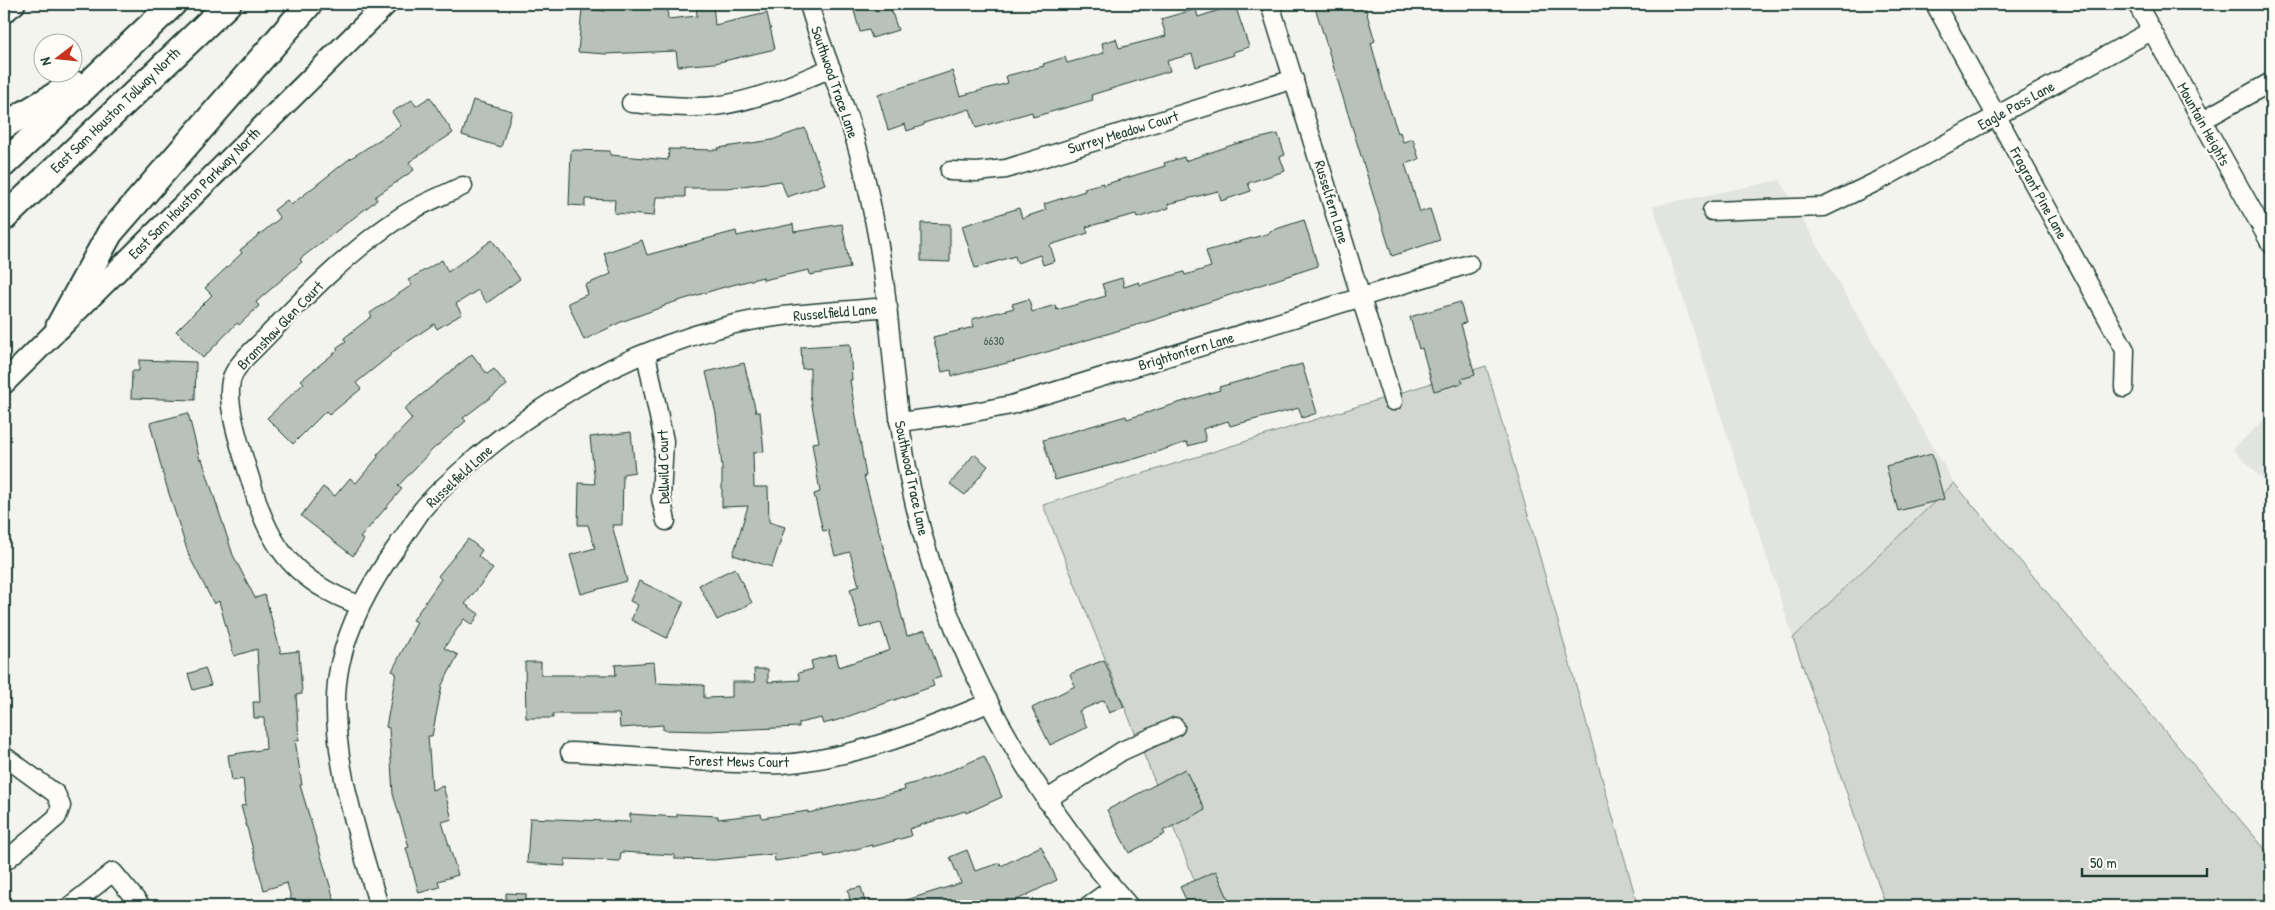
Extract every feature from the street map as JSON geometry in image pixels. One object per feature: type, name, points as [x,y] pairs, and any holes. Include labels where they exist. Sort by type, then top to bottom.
[{"type":"highway","points":[[4,164],[173,4]]},
{"type":"highway","name":"East Sam Houston Tollway North","points":[[4,218],[228,4]]},
{"type":"highway","points":[[59,326],[110,233],[309,4]]},
{"type":"highway","points":[[4,126],[108,64]]},
{"type":"main road","points":[[4,12],[14,4]]},
{"type":"main road","name":"East Sam Houston Parkway North","points":[[4,383],[59,326],[386,4]]},
{"type":"street","name":"Southwood Trace Lane","points":[[809,4],[859,154],[869,196],[883,262],[899,422],[917,514],[930,559],[955,629],[988,703],[1065,829],[1129,906]]},
{"type":"street","name":"Russelfern Lane","points":[[1270,4],[1393,401]]},
{"type":"street","name":"Fragrant Pine Lane","points":[[1935,4],[2125,350],[2124,388]]},
{"type":"street","name":"Mountain Heights","points":[[2137,4],[2271,244]]},
{"type":"street","name":"Eagle Pass Lane","points":[[1712,211],[1824,207],[1880,180],[2151,31]]},
{"type":"street","points":[[631,103],[715,106],[751,98],[788,86],[831,68]]},
{"type":"street","name":"Surrey Meadow Court","points":[[950,171],[977,172],[1006,169],[1294,79]]},
{"type":"street","points":[[2203,120],[2271,82]]},
{"type":"street","name":"Bramshaw Glen Court","points":[[359,605],[319,588],[292,566],[269,535],[254,494],[232,410],[229,394],[231,379],[240,365],[299,301],[340,264],[400,217],[463,186]]},
{"type":"street","name":"Brightonfern Lane","points":[[899,422],[964,414],[1011,405],[1469,264]]},
{"type":"street","name":"Russelfield Lane","points":[[379,906],[348,798],[338,727],[340,664],[359,605],[383,566],[422,510],[455,476],[528,416],[566,391],[646,354],[721,327],[761,318],[888,307]]},
{"type":"street","name":"Dellwild Court","points":[[646,354],[664,441],[661,498],[666,521]]},
{"type":"street","name":"Forest Mews Court","points":[[570,752],[713,762],[779,764],[800,762],[842,755],[901,738],[988,703]]},
{"type":"street","points":[[1046,800],[1122,751],[1175,727]]},
{"type":"street","points":[[4,756],[56,794],[61,806],[57,817],[4,862]]},
{"type":"street","points":[[70,906],[113,872],[141,906]]},
{"type":"street","points":[[1088,906],[1113,888]]},
{"type":"shaded area","points":[[1780,180],[1954,483],[1793,638],[1653,206]]},
{"type":"shaded area","points":[[1486,366],[1638,906],[1205,906],[1043,505]]},
{"type":"shaded area","points":[[2271,413],[2271,488],[2233,449]]},
{"type":"shaded area","points":[[1954,483],[2271,856],[2271,906],[1886,906],[1793,638]]},
{"type":"building","points":[[696,4],[713,4],[715,25],[767,13],[775,49],[715,63],[678,66],[676,51],[606,54],[578,52],[582,9],[605,11],[606,6],[667,5],[668,19],[697,16]]},
{"type":"building","points":[[852,4],[889,4],[898,30],[872,38],[869,30],[860,32]]},
{"type":"building","points":[[1314,4],[1364,4],[1375,41],[1371,43],[1384,92],[1398,133],[1400,132],[1403,142],[1413,139],[1419,159],[1405,164],[1420,212],[1430,209],[1440,240],[1392,256]]},
{"type":"building","points":[[1235,5],[1249,47],[1233,52],[1234,55],[1196,67],[1192,54],[1167,61],[1170,71],[1091,95],[1093,100],[1033,117],[1032,112],[976,128],[970,109],[924,123],[924,125],[907,131],[905,124],[888,130],[878,95],[952,71],[960,96],[1008,83],[1006,76],[1044,66],[1043,64],[1065,57],[1067,63],[1104,53],[1102,43],[1116,39],[1119,48],[1166,36],[1161,19],[1196,9],[1198,17]]},
{"type":"building","points":[[430,97],[453,133],[409,162],[414,170],[375,197],[377,200],[300,259],[302,262],[256,302],[259,306],[239,325],[237,323],[203,358],[176,331],[212,295],[205,288],[242,253],[240,250],[280,218],[274,210],[287,200],[291,205],[348,160],[401,126],[392,112],[412,100],[416,106]]},
{"type":"building","points":[[473,100],[512,111],[501,147],[462,135]]},
{"type":"building","points":[[805,128],[825,184],[787,197],[781,181],[727,188],[685,188],[685,197],[656,197],[654,216],[614,213],[615,200],[585,199],[585,206],[569,205],[571,150],[610,151],[610,155],[668,160],[669,149],[718,150],[718,148],[772,140]]},
{"type":"building","points":[[1278,134],[1285,155],[1280,157],[1285,171],[1248,183],[1251,191],[1221,201],[1218,191],[1168,204],[1169,208],[1137,218],[1136,214],[1086,227],[1088,233],[1050,245],[1055,261],[1043,265],[1040,255],[1017,263],[1015,256],[975,268],[962,226],[1019,208],[1022,218],[1046,210],[1044,204],[1085,191],[1084,188],[1103,183],[1103,185],[1165,166],[1164,163],[1184,157],[1185,161],[1235,144]]},
{"type":"building","points":[[1304,220],[1318,266],[1157,319],[1020,360],[952,376],[951,370],[942,372],[933,337],[974,327],[972,319],[1014,308],[1012,304],[1029,299],[1032,312],[1055,305],[1057,310],[1106,296],[1102,284],[1122,278],[1124,287],[1139,282],[1140,285],[1184,272],[1185,275],[1211,267],[1206,251],[1270,233],[1270,231]]},
{"type":"building","points":[[921,223],[950,224],[950,262],[921,261]]},
{"type":"building","points":[[793,224],[794,232],[842,224],[850,268],[810,275],[809,270],[763,280],[763,277],[721,288],[665,305],[621,322],[584,340],[568,303],[588,294],[585,285],[611,274],[604,253],[642,240],[647,255],[736,231],[737,236]]},
{"type":"building","points":[[492,240],[520,279],[487,303],[478,290],[456,304],[462,314],[437,329],[434,324],[391,353],[356,383],[361,389],[329,415],[326,411],[293,444],[267,418],[304,383],[301,380],[338,350],[336,348],[346,341],[344,338],[372,316],[370,313],[412,285],[408,280],[442,260],[448,272]]},
{"type":"building","points":[[1460,302],[1466,323],[1461,324],[1475,375],[1461,379],[1463,383],[1434,391],[1422,348],[1419,349],[1410,317]]},
{"type":"building","points":[[850,344],[852,380],[850,380],[866,476],[864,476],[907,636],[925,630],[941,677],[932,680],[934,686],[838,720],[823,724],[821,718],[799,723],[799,727],[708,731],[663,730],[663,725],[620,728],[619,714],[553,714],[553,718],[526,718],[525,662],[541,662],[541,675],[616,675],[615,665],[654,662],[656,683],[704,685],[704,698],[732,697],[732,682],[755,682],[754,669],[768,669],[768,682],[800,680],[798,673],[813,669],[811,661],[836,654],[839,667],[890,650],[881,623],[860,628],[850,589],[859,586],[850,552],[835,556],[828,530],[823,531],[814,494],[820,492],[812,443],[819,442],[810,395],[810,368],[802,369],[801,347]]},
{"type":"building","points":[[472,354],[487,374],[494,369],[507,385],[463,418],[466,421],[431,451],[398,486],[402,489],[360,538],[364,540],[353,556],[301,516],[323,487],[335,496],[350,478],[356,483],[378,457],[377,455],[412,419],[404,409]]},
{"type":"building","points":[[139,360],[196,362],[195,400],[131,398],[132,371],[139,371]]},
{"type":"building","points":[[744,363],[756,412],[760,412],[764,452],[753,453],[754,487],[768,487],[769,522],[785,527],[772,567],[733,555],[748,506],[722,507],[722,467],[716,414],[706,372]]},
{"type":"building","points":[[1302,364],[1317,413],[1302,418],[1299,408],[1230,426],[1228,421],[1203,429],[1206,441],[1188,446],[1187,442],[1138,458],[1055,480],[1043,440],[1126,416],[1127,419],[1220,390],[1219,387]]},
{"type":"building","points":[[188,413],[200,460],[202,459],[233,555],[255,598],[265,595],[281,653],[299,651],[302,694],[296,695],[299,740],[295,740],[302,785],[300,785],[336,906],[293,906],[287,883],[264,890],[241,806],[246,805],[243,779],[232,781],[228,755],[266,749],[264,718],[254,718],[253,702],[260,702],[257,649],[234,656],[219,601],[214,604],[189,556],[164,478],[150,423]]},
{"type":"building","points":[[631,432],[635,472],[623,474],[622,525],[612,525],[627,581],[581,594],[570,555],[595,548],[588,525],[578,525],[579,483],[595,484],[590,437]]},
{"type":"building","points":[[974,454],[988,466],[965,495],[950,484]]},
{"type":"building","points":[[1932,454],[1944,499],[1898,511],[1886,466]]},
{"type":"building","points":[[468,539],[482,550],[478,556],[493,569],[465,604],[479,614],[472,625],[464,619],[444,648],[458,655],[442,685],[432,736],[428,736],[432,790],[443,786],[452,819],[442,822],[458,875],[438,881],[440,887],[419,893],[406,848],[409,847],[393,794],[389,728],[386,727],[396,673],[392,671],[417,622],[413,620],[441,579],[438,576]]},
{"type":"building","points":[[735,568],[752,603],[717,620],[699,585]]},
{"type":"building","points":[[639,581],[684,602],[667,638],[631,620],[638,605],[630,601]]},
{"type":"building","points":[[1104,660],[1124,707],[1109,713],[1104,700],[1079,711],[1087,727],[1050,745],[1032,708],[1075,686],[1070,674]]},
{"type":"building","points":[[205,668],[211,685],[193,690],[188,674]]},
{"type":"building","points":[[984,756],[1002,797],[966,813],[965,811],[909,829],[911,836],[872,847],[872,845],[825,857],[824,854],[775,861],[774,854],[714,860],[675,859],[675,855],[621,852],[620,861],[565,859],[565,866],[527,863],[530,818],[630,822],[630,814],[677,817],[677,814],[718,816],[718,819],[761,814],[762,818],[808,811],[808,813],[905,790],[904,786],[938,776]]},
{"type":"building","points":[[1185,769],[1205,810],[1163,831],[1165,834],[1129,853],[1107,810]]},
{"type":"building","points":[[1041,846],[1057,880],[1013,902],[1001,906],[898,906],[897,903],[961,883],[950,857],[967,850],[975,871],[1000,863],[1001,866]]},
{"type":"building","points":[[1216,871],[1230,903],[1222,906],[1189,906],[1180,887]]},
{"type":"building","points":[[861,887],[866,906],[851,906],[848,890]]},
{"type":"building","points":[[506,893],[526,894],[526,906],[506,906]]}]
